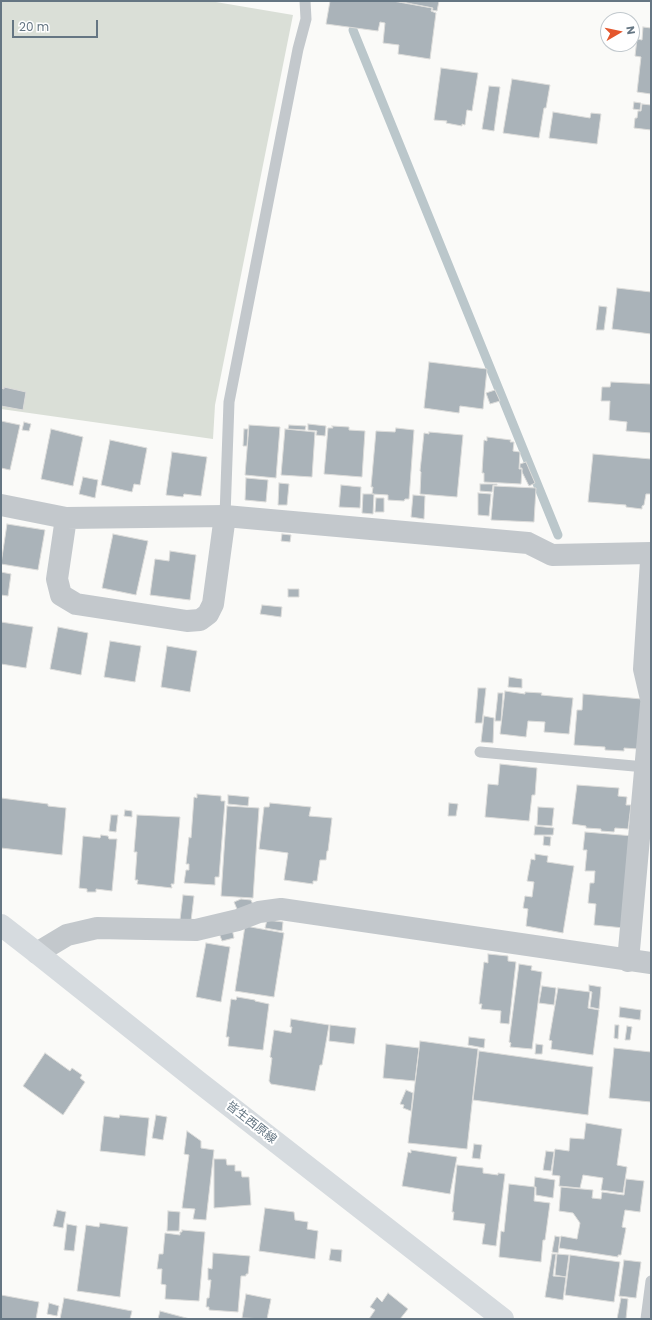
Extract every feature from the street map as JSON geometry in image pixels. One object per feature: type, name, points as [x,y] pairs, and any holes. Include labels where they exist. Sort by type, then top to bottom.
[{"type":"main road","name":"皆生西原線","points":[[1,926],[502,1319]]},
{"type":"street","points":[[1,505],[66,518],[225,516],[528,543],[552,555],[651,553]]},
{"type":"street","points":[[66,518],[57,579],[61,595],[76,604],[187,621],[200,620],[208,614],[213,604],[225,516]]},
{"type":"street","points":[[651,562],[644,669],[651,699]]},
{"type":"street","points":[[628,961],[651,704]]},
{"type":"street","points":[[37,953],[67,935],[96,928],[196,930],[238,920],[260,912],[281,909],[628,961],[651,963]]},
{"type":"lane","points":[[225,516],[230,402],[298,49],[306,19],[304,1]]},
{"type":"lane","points":[[480,752],[645,767]]},
{"type":"lane","points":[[646,1319],[651,1281]]},
{"type":"shaded area","points":[[1,1],[210,1],[293,15],[215,405],[213,439],[1,409]]},
{"type":"building","points":[[330,1],[393,1],[432,8],[431,11],[436,13],[430,59],[398,54],[399,45],[383,43],[385,23],[380,22],[378,31],[326,24]]},
{"type":"building","points":[[397,1],[439,1],[437,11],[432,10],[433,8]]},
{"type":"building","points":[[643,27],[651,28],[651,94],[637,92],[641,57],[635,56],[635,52],[640,52],[640,40],[642,40]]},
{"type":"building","points":[[441,68],[478,73],[472,111],[467,110],[465,125],[462,124],[462,126],[446,123],[447,121],[434,120]]},
{"type":"building","points":[[512,79],[550,85],[546,108],[544,108],[539,138],[503,133]]},
{"type":"building","points":[[489,86],[500,87],[494,131],[482,129]]},
{"type":"building","points":[[634,102],[641,103],[640,110],[633,109]]},
{"type":"building","points":[[642,104],[651,105],[651,130],[634,128],[635,118],[637,118],[638,111],[641,111]]},
{"type":"building","points":[[553,112],[590,118],[591,113],[601,114],[597,144],[549,138]]},
{"type":"building","points":[[617,288],[651,292],[651,334],[612,329]]},
{"type":"building","points":[[599,306],[607,307],[604,330],[596,330]]},
{"type":"building","points":[[429,362],[487,369],[483,409],[460,406],[459,413],[424,408]]},
{"type":"building","points":[[611,382],[651,384],[651,433],[626,431],[627,422],[609,420],[610,401],[601,401],[602,387],[610,387]]},
{"type":"building","points":[[4,387],[26,392],[23,410],[1,406],[1,388],[4,389]]},
{"type":"building","points":[[495,390],[500,401],[490,404],[486,393]]},
{"type":"building","points":[[1,421],[20,425],[10,470],[1,468]]},
{"type":"building","points":[[24,422],[31,424],[29,431],[22,430]]},
{"type":"building","points":[[308,424],[326,426],[325,436],[316,435],[317,431],[308,430]]},
{"type":"building","points":[[249,425],[280,427],[276,478],[245,475]]},
{"type":"building","points":[[289,425],[306,426],[305,430],[288,429]]},
{"type":"building","points":[[332,426],[349,427],[349,430],[365,431],[362,477],[324,474],[328,428],[333,428]]},
{"type":"building","points":[[396,428],[414,430],[409,499],[405,499],[404,501],[388,500],[388,495],[372,494],[373,487],[371,487],[376,431],[395,432]]},
{"type":"building","points":[[51,429],[83,437],[73,486],[41,479]]},
{"type":"building","points":[[244,429],[248,429],[247,446],[243,446]]},
{"type":"building","points":[[285,429],[315,432],[312,477],[281,475]]},
{"type":"building","points":[[429,432],[463,435],[457,497],[420,494],[420,471],[424,433],[429,434]]},
{"type":"building","points":[[487,437],[511,440],[510,442],[514,442],[513,451],[520,452],[519,469],[522,469],[521,484],[484,482],[484,473],[482,473],[484,440],[487,441]]},
{"type":"building","points":[[110,440],[147,448],[140,485],[134,484],[132,492],[101,485]]},
{"type":"building","points":[[172,452],[207,457],[201,496],[184,494],[183,497],[166,495]]},
{"type":"building","points":[[593,454],[651,459],[651,494],[646,494],[642,509],[626,507],[626,505],[588,502]]},
{"type":"building","points":[[526,462],[535,483],[529,486],[522,472],[522,468],[520,468],[520,464]]},
{"type":"building","points":[[83,477],[98,480],[95,498],[79,494]]},
{"type":"building","points":[[246,478],[268,480],[266,502],[245,500]]},
{"type":"building","points":[[279,483],[289,484],[287,505],[278,505]]},
{"type":"building","points":[[480,484],[497,485],[493,485],[492,492],[480,491]]},
{"type":"building","points":[[341,485],[361,487],[360,508],[339,507]]},
{"type":"building","points":[[494,486],[536,488],[534,522],[491,520]]},
{"type":"building","points":[[478,493],[491,494],[489,516],[478,515]]},
{"type":"building","points":[[363,494],[374,494],[373,514],[362,513]]},
{"type":"building","points":[[413,495],[425,496],[424,519],[411,517]]},
{"type":"building","points":[[376,498],[384,498],[384,512],[375,512]]},
{"type":"building","points":[[7,524],[45,530],[38,570],[1,564]]},
{"type":"building","points":[[113,534],[148,541],[136,595],[102,588]]},
{"type":"building","points":[[282,534],[291,535],[290,542],[281,541]]},
{"type":"building","points":[[170,551],[196,555],[190,600],[150,595],[155,559],[169,561]]},
{"type":"building","points":[[1,572],[11,574],[8,596],[1,595]]},
{"type":"building","points":[[288,589],[299,589],[299,597],[288,597]]},
{"type":"building","points":[[262,605],[282,607],[281,617],[260,614]]},
{"type":"building","points":[[1,622],[33,627],[26,668],[1,664]]},
{"type":"building","points":[[58,627],[88,633],[81,675],[50,669]]},
{"type":"building","points":[[110,641],[141,646],[135,682],[104,677]]},
{"type":"building","points":[[167,646],[197,651],[190,692],[161,687]]},
{"type":"building","points":[[509,677],[522,679],[522,688],[508,687]]},
{"type":"building","points":[[478,688],[486,688],[482,723],[475,723]]},
{"type":"building","points":[[505,691],[525,694],[525,692],[542,693],[541,695],[573,698],[569,734],[544,732],[545,722],[528,721],[526,737],[500,734]]},
{"type":"building","points":[[498,693],[503,693],[501,721],[495,721]]},
{"type":"building","points":[[583,694],[642,699],[638,749],[624,748],[624,751],[605,750],[605,747],[574,745],[577,710],[582,710]]},
{"type":"building","points":[[484,716],[494,718],[493,743],[481,742]]},
{"type":"building","points":[[500,764],[537,768],[535,795],[532,795],[529,821],[485,817],[488,784],[498,785]]},
{"type":"building","points":[[577,785],[619,788],[618,796],[627,797],[626,805],[631,805],[628,829],[615,828],[614,832],[601,831],[601,829],[586,828],[586,826],[572,824]]},
{"type":"building","points":[[197,794],[221,796],[221,801],[225,801],[219,877],[215,877],[215,885],[184,883],[186,870],[189,870],[189,864],[186,864],[189,837],[191,838],[194,797],[197,798]]},
{"type":"building","points":[[228,795],[249,797],[248,806],[228,804]]},
{"type":"building","points":[[1,798],[48,804],[48,806],[66,808],[62,855],[1,848]]},
{"type":"building","points":[[270,803],[311,807],[309,816],[332,818],[326,860],[320,860],[317,881],[313,881],[313,884],[284,880],[288,853],[259,849],[264,807],[269,807]]},
{"type":"building","points":[[449,803],[458,804],[456,816],[448,816]]},
{"type":"building","points":[[227,806],[259,808],[253,898],[221,896]]},
{"type":"building","points":[[538,807],[554,808],[552,826],[537,825]]},
{"type":"building","points":[[125,810],[132,811],[132,817],[124,816]]},
{"type":"building","points":[[111,815],[118,815],[116,832],[109,831]]},
{"type":"building","points":[[137,815],[180,817],[174,884],[171,884],[172,888],[137,884],[138,880],[135,880],[137,852],[134,852]]},
{"type":"building","points":[[535,826],[554,828],[553,835],[534,835]]},
{"type":"building","points":[[585,832],[634,836],[624,928],[594,925],[596,904],[588,903],[590,883],[594,883],[595,871],[585,871],[587,850],[583,850]]},
{"type":"building","points":[[101,835],[108,836],[109,839],[117,839],[112,891],[96,889],[96,892],[87,892],[87,889],[79,888],[83,836],[100,838]]},
{"type":"building","points":[[544,836],[551,837],[550,846],[543,845]]},
{"type":"building","points":[[535,854],[548,856],[547,862],[574,866],[563,933],[526,926],[528,909],[523,908],[525,896],[532,897],[534,882],[527,881],[531,859],[535,860]]},
{"type":"building","points":[[183,895],[194,896],[191,921],[180,920]]},
{"type":"building","points":[[241,899],[251,900],[254,907],[239,914],[234,902]]},
{"type":"building","points":[[267,920],[283,922],[282,931],[265,928]]},
{"type":"building","points":[[245,926],[284,933],[274,997],[235,991]]},
{"type":"building","points":[[232,929],[234,938],[222,941],[219,933]]},
{"type":"building","points":[[206,943],[230,947],[221,1002],[196,997]]},
{"type":"building","points":[[488,954],[508,956],[508,961],[516,962],[509,1024],[500,1023],[501,1011],[481,1009],[482,1004],[479,1004],[484,962],[488,963]]},
{"type":"building","points":[[519,964],[532,966],[531,970],[542,972],[532,1049],[510,1047],[511,1043],[509,1042]]},
{"type":"building","points":[[589,985],[601,987],[599,1009],[590,1007],[592,992],[589,991]]},
{"type":"building","points":[[542,986],[556,988],[554,1005],[539,1003]]},
{"type":"building","points":[[558,988],[590,992],[588,1008],[599,1010],[593,1055],[551,1049],[552,1041],[549,1040]]},
{"type":"building","points":[[237,997],[269,1004],[263,1050],[228,1046],[229,1037],[226,1037],[231,999],[236,1000]]},
{"type":"building","points":[[620,1007],[641,1010],[640,1020],[619,1017]]},
{"type":"building","points":[[291,1019],[329,1025],[322,1065],[320,1065],[315,1091],[271,1084],[269,1081],[272,1058],[270,1057],[274,1030],[291,1033]]},
{"type":"building","points":[[330,1025],[356,1028],[354,1044],[329,1041]]},
{"type":"building","points":[[615,1025],[619,1025],[618,1039],[614,1038]]},
{"type":"building","points":[[627,1026],[632,1027],[630,1040],[625,1040]]},
{"type":"building","points":[[469,1037],[485,1039],[484,1048],[468,1045]]},
{"type":"building","points":[[420,1041],[478,1049],[467,1149],[408,1143]]},
{"type":"building","points":[[386,1044],[419,1048],[415,1081],[383,1078]]},
{"type":"building","points":[[536,1044],[543,1045],[542,1054],[535,1054]]},
{"type":"building","points":[[614,1048],[651,1052],[651,1102],[609,1098]]},
{"type":"building","points":[[479,1051],[593,1067],[588,1115],[473,1100]]},
{"type":"building","points":[[45,1053],[70,1071],[72,1068],[82,1075],[80,1078],[85,1082],[63,1115],[23,1086]]},
{"type":"building","points":[[406,1090],[413,1093],[411,1111],[403,1108],[404,1105],[400,1104]]},
{"type":"building","points":[[120,1115],[149,1118],[145,1156],[100,1151],[104,1116],[119,1118]]},
{"type":"building","points":[[156,1115],[167,1117],[163,1140],[152,1138]]},
{"type":"building","points":[[586,1123],[622,1129],[617,1165],[627,1167],[623,1193],[601,1190],[603,1178],[583,1175],[580,1188],[559,1186],[560,1176],[552,1175],[555,1149],[569,1151],[570,1138],[584,1139]]},
{"type":"building","points":[[187,1131],[201,1141],[201,1148],[214,1150],[206,1220],[193,1219],[195,1209],[182,1208],[189,1155],[184,1154]]},
{"type":"building","points":[[474,1144],[482,1145],[480,1159],[472,1158]]},
{"type":"building","points":[[411,1150],[457,1157],[450,1194],[402,1186],[408,1152],[411,1153]]},
{"type":"building","points":[[546,1151],[554,1152],[551,1171],[543,1170]]},
{"type":"building","points":[[214,1159],[226,1159],[227,1165],[235,1165],[235,1171],[241,1171],[242,1177],[249,1177],[251,1205],[214,1208]]},
{"type":"building","points":[[457,1165],[483,1168],[483,1173],[498,1175],[498,1173],[505,1174],[496,1246],[482,1244],[485,1224],[453,1220],[454,1212],[452,1212]]},
{"type":"building","points":[[535,1177],[555,1180],[553,1198],[536,1195],[536,1187],[534,1187]]},
{"type":"building","points":[[626,1179],[644,1181],[640,1212],[625,1210],[622,1227],[626,1228],[621,1255],[618,1255],[618,1257],[559,1248],[561,1236],[577,1239],[580,1223],[573,1213],[559,1211],[561,1187],[593,1190],[592,1198],[601,1199],[602,1192],[624,1195]]},
{"type":"building","points":[[509,1184],[535,1187],[534,1201],[550,1203],[545,1240],[543,1240],[541,1262],[499,1257],[501,1231],[504,1232]]},
{"type":"building","points":[[265,1208],[294,1212],[295,1220],[308,1222],[307,1229],[318,1231],[315,1259],[259,1251]]},
{"type":"building","points":[[57,1210],[66,1212],[63,1228],[53,1226]]},
{"type":"building","points":[[168,1211],[180,1212],[179,1231],[167,1231]]},
{"type":"building","points":[[100,1223],[128,1227],[120,1297],[77,1291],[86,1225],[99,1227]]},
{"type":"building","points":[[67,1224],[77,1226],[74,1251],[64,1250]]},
{"type":"building","points":[[182,1230],[205,1232],[199,1301],[165,1299],[166,1285],[161,1284],[162,1269],[157,1269],[159,1254],[163,1254],[165,1233],[180,1235]]},
{"type":"building","points":[[555,1236],[560,1237],[558,1253],[552,1252]]},
{"type":"building","points":[[331,1249],[342,1250],[341,1262],[329,1260]]},
{"type":"building","points":[[213,1253],[250,1256],[248,1274],[246,1274],[246,1276],[241,1276],[238,1312],[209,1310],[209,1307],[206,1307],[207,1298],[209,1298],[211,1280],[208,1280],[208,1268],[212,1269]]},
{"type":"building","points":[[552,1254],[556,1254],[553,1276],[566,1277],[563,1300],[545,1297]]},
{"type":"building","points":[[557,1254],[569,1255],[566,1277],[555,1275]]},
{"type":"building","points":[[570,1255],[620,1262],[614,1302],[565,1295]]},
{"type":"building","points":[[624,1260],[641,1262],[636,1298],[619,1296]]},
{"type":"building","points":[[388,1293],[408,1309],[400,1319],[369,1319],[375,1310],[370,1307],[377,1297],[382,1302]]},
{"type":"building","points":[[246,1294],[271,1299],[267,1319],[242,1318]]},
{"type":"building","points":[[1,1295],[39,1302],[36,1319],[1,1319]]},
{"type":"building","points":[[64,1298],[132,1311],[130,1319],[60,1319]]},
{"type":"building","points":[[621,1298],[628,1299],[626,1319],[617,1319]]},
{"type":"building","points":[[49,1303],[59,1306],[57,1316],[47,1314]]},
{"type":"building","points":[[160,1311],[190,1319],[158,1319]]},
{"type":"waterway","points":[[353,30],[558,535]]}]
